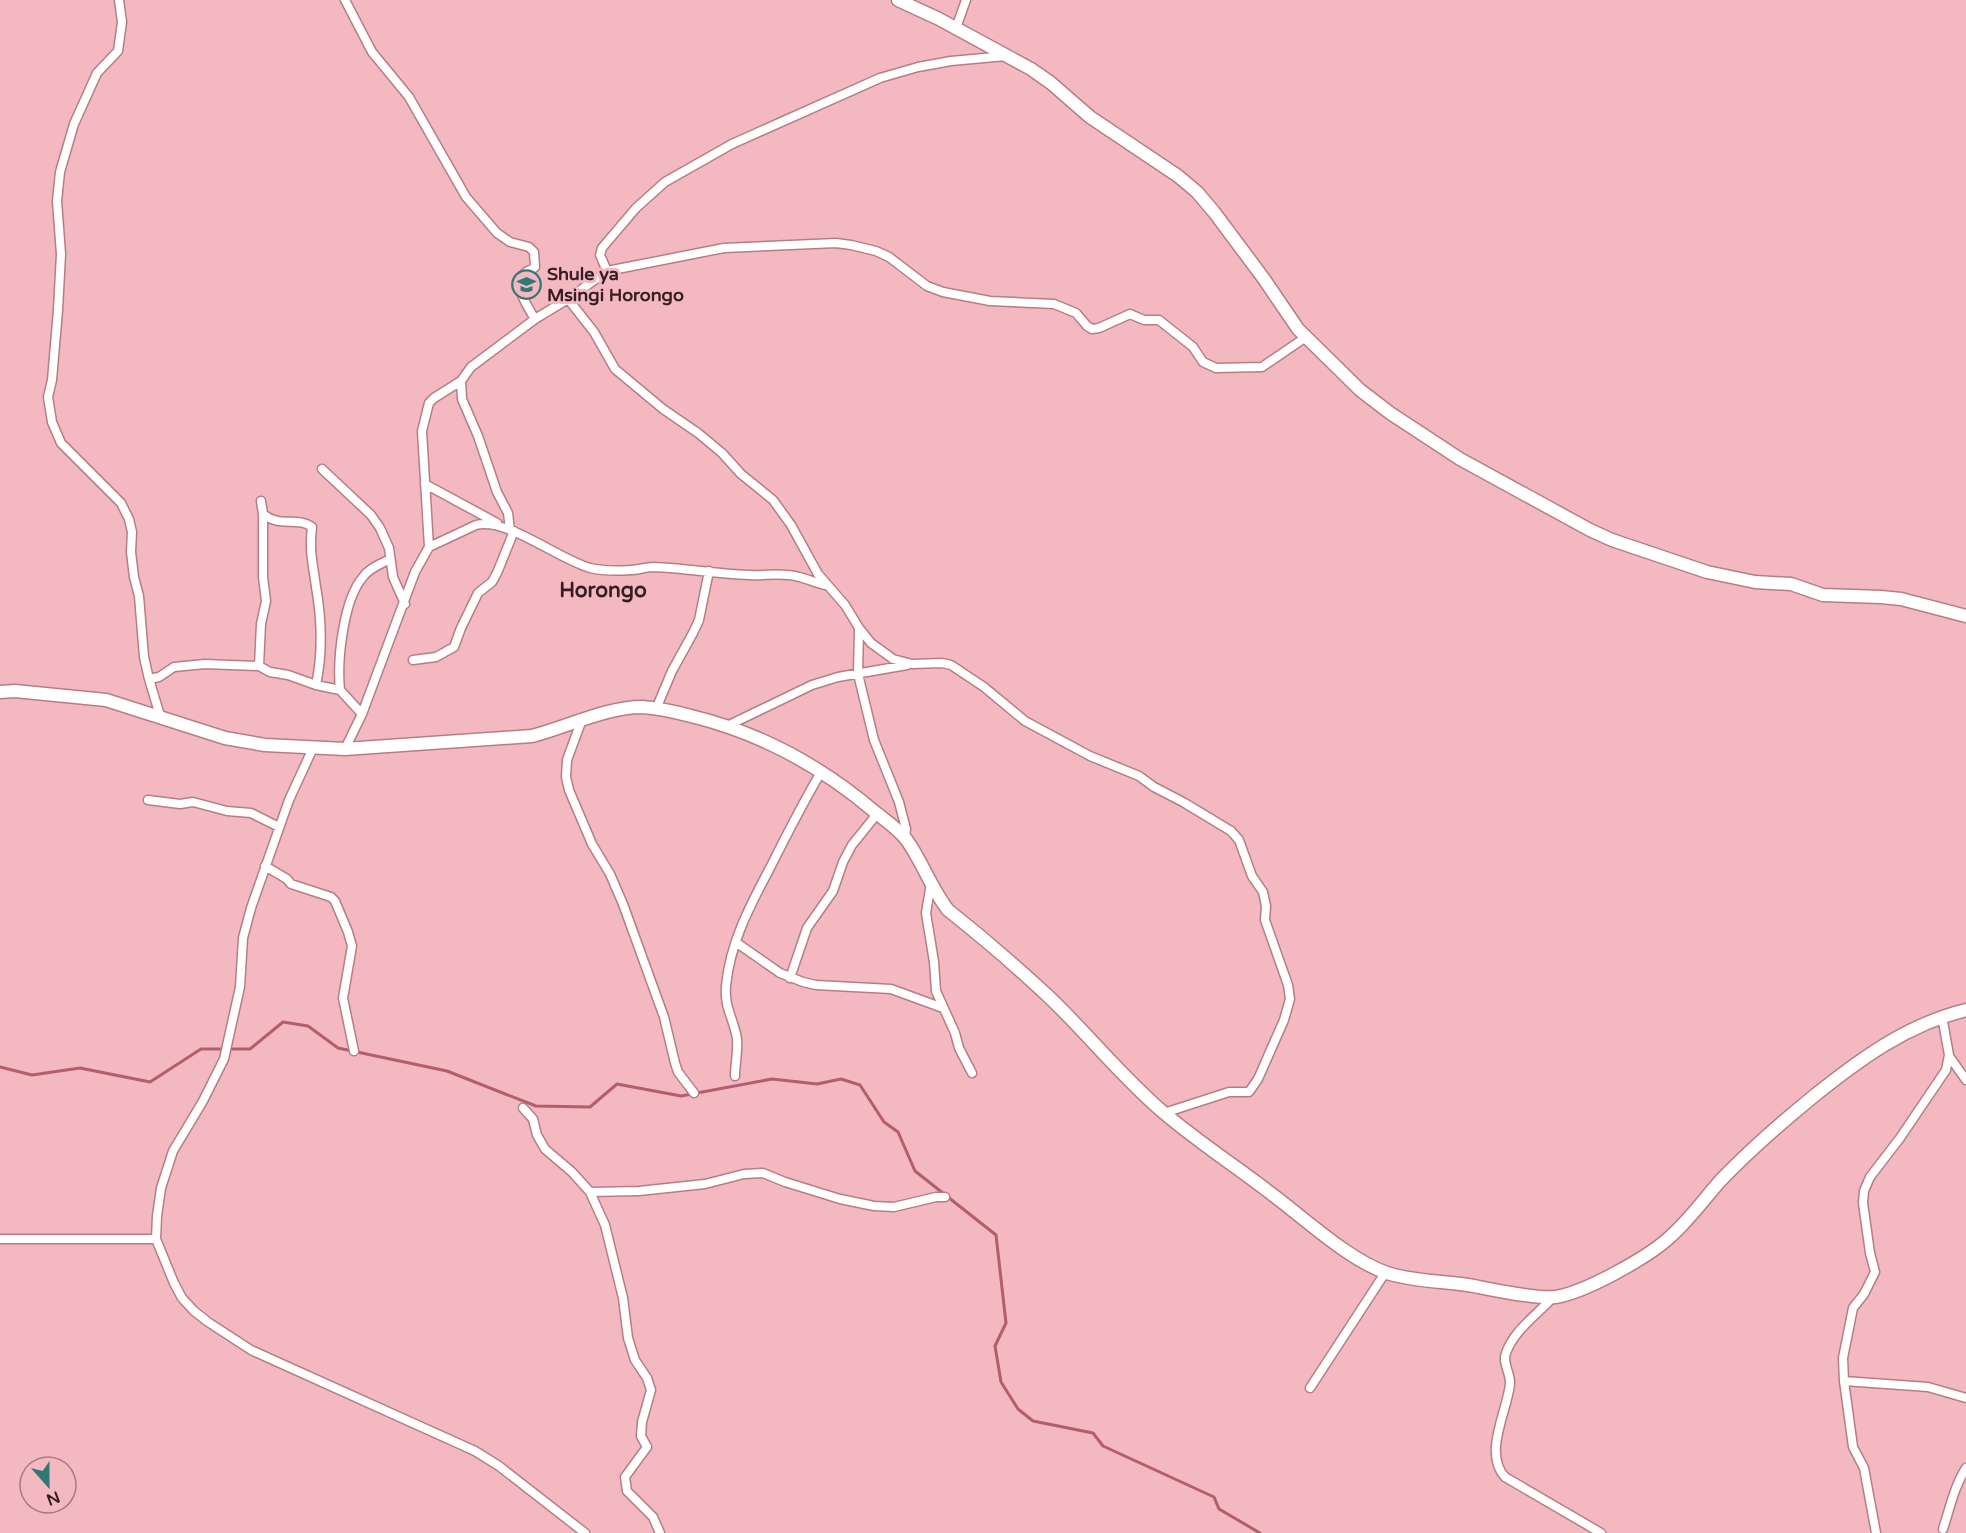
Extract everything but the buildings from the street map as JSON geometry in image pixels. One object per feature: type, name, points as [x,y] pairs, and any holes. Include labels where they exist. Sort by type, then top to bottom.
[{"type":"street","points":[[119,0],[122,22],[118,51],[97,73],[74,124],[60,172],[57,201],[61,254],[59,299],[52,380],[48,397],[52,422],[62,443],[121,503],[129,519],[132,532],[131,552],[139,596],[148,679],[161,718]]},
{"type":"street","points":[[345,0],[372,52],[409,98],[466,197],[497,233],[510,242],[529,247],[534,252],[535,267],[524,274],[520,283],[535,319]]},
{"type":"street","points":[[898,0],[956,28],[1031,69],[1090,117],[1158,161],[1197,192],[1305,337],[1360,390],[1460,459],[1534,501],[1612,540],[1707,572],[1755,582],[1791,584],[1824,595],[1901,599],[1966,616]]},
{"type":"street","points":[[956,28],[966,0]]},
{"type":"street","points":[[607,271],[600,255],[602,248],[636,208],[665,183],[719,150],[880,78],[918,67],[951,61],[1006,57]]},
{"type":"street","points":[[345,748],[362,714],[392,631],[405,604],[415,572],[429,547],[422,431],[427,408],[434,398],[460,381],[471,368],[535,319],[607,271],[724,248],[836,243],[876,251],[889,257],[927,286],[943,292],[990,301],[1054,304],[1076,313],[1092,329],[1130,315],[1144,320],[1159,320],[1193,347],[1203,362],[1216,368],[1262,367],[1305,337]]},
{"type":"street","points":[[568,299],[594,332],[615,369],[663,409],[698,433],[722,453],[741,474],[773,500],[791,525],[825,585],[844,605],[871,643],[893,659],[912,664]]},
{"type":"street","points":[[412,660],[436,657],[454,647],[478,593],[492,582],[497,573],[509,529],[508,513],[497,492],[478,436],[462,399],[460,381]]},
{"type":"street","points":[[322,469],[371,515],[388,544],[393,577],[405,604]]},
{"type":"street","points":[[425,484],[589,568],[607,571],[649,567],[749,575],[783,574],[799,576],[810,582],[825,585]]},
{"type":"street","points":[[259,666],[261,624],[266,601],[261,501]]},
{"type":"street","points":[[263,514],[272,521],[300,522],[312,527],[310,555],[322,632],[322,649],[316,685]]},
{"type":"street","points":[[429,547],[476,525],[484,524],[509,529]]},
{"type":"street","points":[[340,690],[346,612],[360,580],[365,574],[390,559]]},
{"type":"street","points":[[656,709],[672,671],[699,620],[709,571]]},
{"type":"street","points":[[859,628],[858,674],[874,740],[899,801],[906,829],[905,838]]},
{"type":"street","points":[[727,726],[812,685],[838,677],[912,664],[942,663],[951,665],[984,687],[1025,721],[1090,756],[1139,776],[1231,831],[1239,840],[1252,876],[1263,892],[1266,906],[1265,920],[1288,985],[1289,1005],[1258,1078],[1249,1092],[1229,1092],[1164,1113]]},
{"type":"street","points":[[148,679],[159,677],[174,667],[205,664],[259,666],[270,672],[340,690],[362,714]]},
{"type":"street","points":[[0,692],[15,691],[106,700],[225,738],[265,745],[313,748],[532,736],[628,708],[656,709],[727,726],[756,736],[845,787],[878,814],[905,838],[948,910],[1048,997],[1140,1092],[1164,1113],[1310,1225],[1385,1273],[1415,1280],[1465,1284],[1553,1297]]},
{"type":"street","points":[[580,722],[567,760],[566,777],[569,790],[592,844],[610,874],[623,904],[664,1017],[678,1072],[694,1093]]},
{"type":"street","points":[[313,748],[279,827],[243,938],[240,987],[224,1059],[166,1168],[161,1188],[156,1239],[182,1298],[194,1311],[232,1339],[251,1350],[475,1451],[499,1466],[585,1533]]},
{"type":"street","points":[[735,1076],[737,1041],[727,1008],[726,996],[731,957],[753,896],[821,772]]},
{"type":"street","points":[[148,800],[180,804],[193,801],[227,811],[251,813],[279,827]]},
{"type":"street","points":[[790,978],[807,928],[833,891],[843,862],[852,845],[878,814]]},
{"type":"street","points":[[265,866],[291,884],[328,895],[335,901],[352,946],[343,998],[354,1051]]},
{"type":"street","points":[[931,883],[926,913],[936,991],[955,1033],[959,1048],[972,1073]]},
{"type":"street","points":[[737,943],[790,978],[816,985],[891,989],[943,1008]]},
{"type":"street","points":[[1602,1533],[1505,1477],[1501,1472],[1496,1450],[1510,1383],[1505,1355],[1516,1334],[1553,1297],[1583,1287],[1639,1260],[1668,1239],[1723,1179],[1769,1134],[1842,1073],[1895,1039],[1941,1016],[1966,1010]]},
{"type":"street","points":[[1876,1533],[1864,1468],[1853,1447],[1843,1358],[1853,1308],[1864,1294],[1875,1272],[1864,1213],[1864,1191],[1870,1176],[1900,1138],[1942,1078],[1948,1065],[1949,1055],[1941,1016]]},
{"type":"street","points":[[1949,1055],[1966,1080]]},
{"type":"street","points":[[524,1108],[533,1119],[537,1136],[545,1149],[572,1172],[590,1192],[605,1225],[623,1298],[628,1338],[635,1360],[647,1378],[651,1390],[642,1422],[641,1436],[647,1447],[625,1477],[627,1491],[653,1517],[660,1533]]},
{"type":"street","points":[[590,1192],[639,1191],[705,1184],[744,1173],[763,1173],[840,1199],[874,1206],[894,1207],[945,1197]]},
{"type":"street","points":[[0,1239],[156,1239]]},
{"type":"street","points":[[1310,1388],[1385,1273]]},
{"type":"street","points":[[1844,1381],[1928,1387],[1966,1398]]},
{"type":"street","points":[[1943,1529],[1953,1503],[1956,1484],[1966,1468]]},
{"type":"waterway","points":[[0,1067],[32,1075],[80,1068],[150,1082],[201,1049],[250,1049],[283,1022],[308,1026],[338,1048],[447,1071],[536,1106],[590,1107],[617,1084],[681,1096],[772,1079],[817,1084],[841,1079],[860,1085],[884,1122],[898,1132],[915,1171],[996,1235],[1006,1323],[995,1346],[1001,1382],[1018,1409],[1033,1421],[1093,1433],[1103,1446],[1214,1497],[1219,1509],[1260,1533]]},
{"type":"place","name":"Shule ya Msingi Horongo","points":[[526,284]]},
{"type":"district","name":"Horongo","points":[[603,590]]}]
